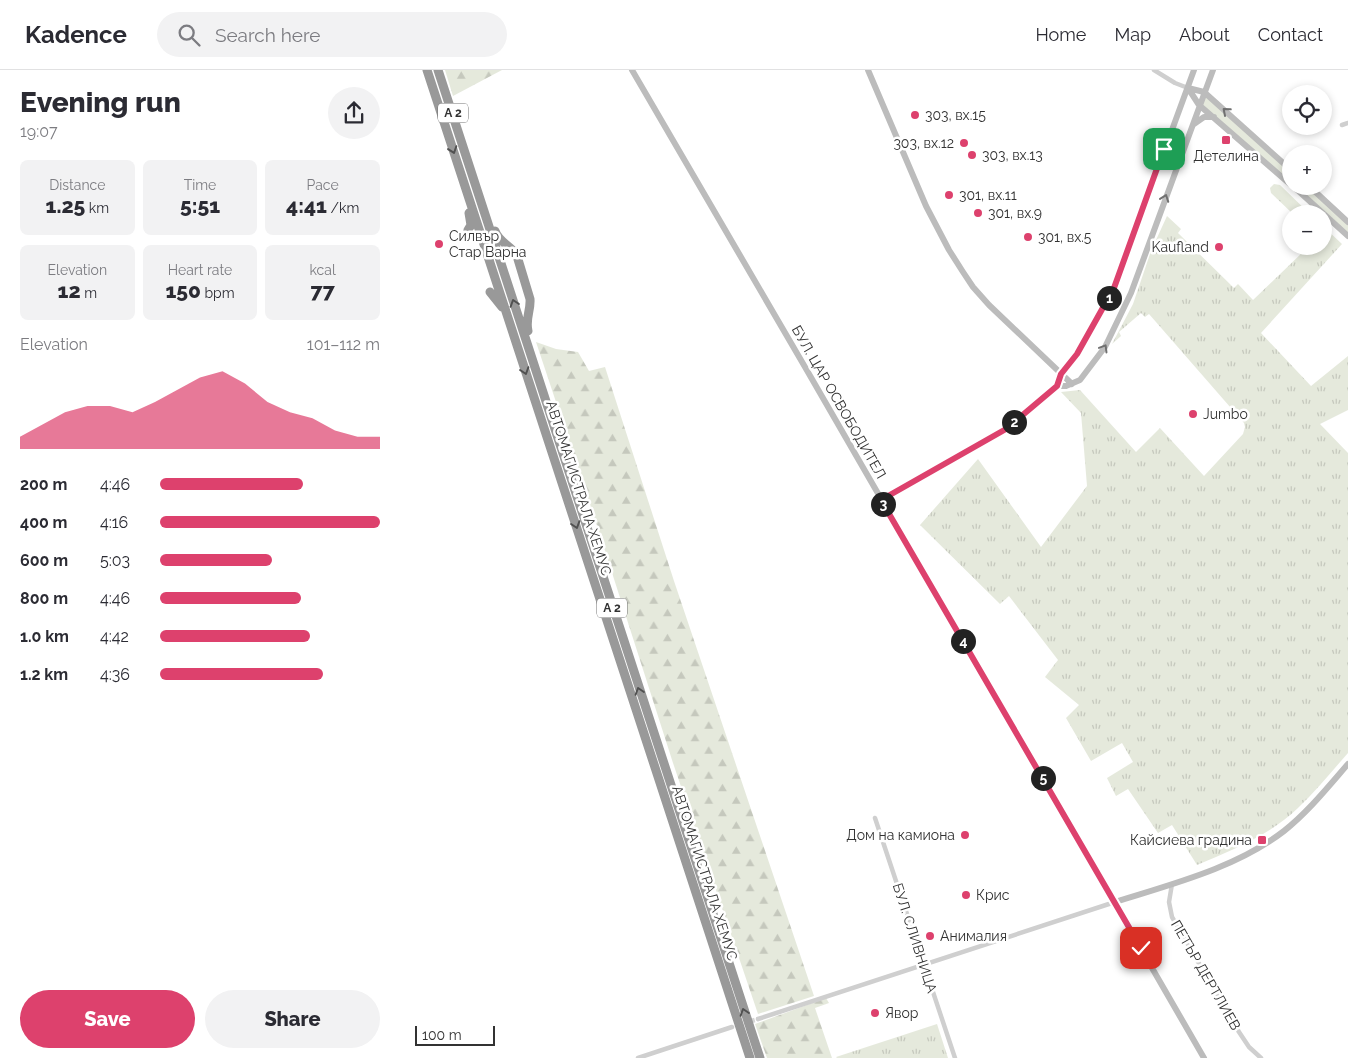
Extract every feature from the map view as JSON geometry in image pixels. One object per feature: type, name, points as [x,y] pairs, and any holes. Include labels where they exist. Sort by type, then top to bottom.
[{"type":"highway","name":"АВТОМАГИСТРАЛА ХЕМУС","points":[[427,70],[750,1058]]},
{"type":"highway","name":"АВТОМАГИСТРАЛА ХЕМУС","points":[[438,70],[760,1058]]},
{"type":"highway","points":[[474,180],[485,199],[497,236],[502,243],[513,250],[518,260],[530,299],[526,324],[550,396],[547,405]]},
{"type":"highway","points":[[465,186],[465,199],[471,219],[471,225],[468,230]]},
{"type":"highway","points":[[490,292],[507,314]]},
{"type":"street","name":"БУЛ. ЦАР ОСВОБОДИТЕЛ","points":[[632,70],[1204,1058]]},
{"type":"street","points":[[868,70],[926,206],[963,272],[989,305],[1072,384]]},
{"type":"street","points":[[1154,70],[1175,83],[1204,92],[1282,162]]},
{"type":"street","points":[[881,500],[1006,429],[1057,386],[1061,374],[1077,354],[1114,288],[1194,70]]},
{"type":"street","points":[[1057,386],[1072,384],[1080,380],[1105,347],[1131,293],[1213,70]]},
{"type":"street","points":[[1188,88],[1199,105],[1282,177]]},
{"type":"street","points":[[1192,124],[1201,118],[1214,117]]},
{"type":"street","points":[[1342,125],[1348,123]]},
{"type":"street","points":[[1302,195],[1348,236]]},
{"type":"street","points":[[1319,195],[1348,222]]},
{"type":"street","points":[[758,1019],[1172,884],[1248,854],[1284,831],[1348,764]]},
{"type":"street","name":"БУЛ. СЛИВНИЦА","points":[[875,818],[954,1058]]},
{"type":"street","name":"ПЕТЪР ДЕРТЛИЕВ","points":[[1172,884],[1169,902],[1172,917],[1239,1032],[1249,1047],[1261,1058]]},
{"type":"street","points":[[638,1058],[732,1027]]},
{"type":"green space","points":[[445,70],[502,70],[453,96]]},
{"type":"green space","points":[[1204,92],[1282,162],[1282,177],[1199,105]]},
{"type":"green space","points":[[1274,184],[1280,185],[1282,187],[1282,195],[1290,195],[1301,205],[1284,205],[1271,193],[1270,188]]},
{"type":"green space","points":[[1303,195],[1319,195],[1330,205],[1314,205]]},
{"type":"green space","points":[[1332,207],[1348,222],[1348,236],[1332,221]]},
{"type":"green space","points":[[1167,216],[1181,229],[1178,233],[1234,288],[1238,284],[1253,300],[1300,255],[1332,255],[1261,333],[1311,386],[1348,356],[1348,410],[1320,424],[1348,453],[1348,753],[1311,795],[1287,818],[1250,841],[1197,865],[1172,825],[1158,833],[1128,789],[1116,796],[1107,778],[1133,762],[1122,743],[1091,761],[1066,718],[1079,705],[1045,677],[1058,660],[1009,596],[1000,604],[920,525],[978,459],[1041,547],[1087,486],[1081,413],[1061,392],[1080,390],[1136,452],[1160,428],[1204,476],[1243,434],[1244,423],[1149,314],[1145,317],[1141,313],[1119,332],[1121,336],[1112,344],[1133,304],[1151,251]]},
{"type":"green space","points":[[1332,235],[1342,244],[1332,255]]},
{"type":"green space","points":[[536,342],[556,349],[578,352],[589,371],[605,367],[674,581],[814,996],[758,1014],[673,763]]},
{"type":"green space","points":[[826,998],[829,1003],[815,1008],[832,1058],[767,1058],[755,1024]]},
{"type":"green space","points":[[937,1024],[948,1058],[836,1057]]},
{"type":"tunnel","points":[[738,1025],[758,1019]]},
{"type":"place","name":"303, вх.15","points":[[915,115]]},
{"type":"place","name":"Детелина","points":[[1226,140]]},
{"type":"place","name":"303, вх.12","points":[[964,143]]},
{"type":"place","name":"303, вх.13","points":[[972,155]]},
{"type":"place","name":"301, вх.11","points":[[949,195]]},
{"type":"place","name":"301, вх.9","points":[[978,213]]},
{"type":"place","name":"301, вх.5","points":[[1028,237]]},
{"type":"place","name":"Силвър Стар Варна","points":[[439,244]]},
{"type":"place","name":"Kaufland","points":[[1219,247]]},
{"type":"place","name":"Jumbo","points":[[1193,414]]},
{"type":"place","name":"Дом на камиона","points":[[965,835]]},
{"type":"place","name":"Кайсиева градина","points":[[1262,840]]},
{"type":"place","name":"Крис","points":[[966,895]]},
{"type":"place","name":"Анималия","points":[[930,936]]},
{"type":"place","name":"Явор","points":[[875,1013]]},
{"type":"route","points":[[1141,948],[881,500],[1006,429],[1057,386],[1061,374],[1077,354],[1114,288],[1164,149]]}]
